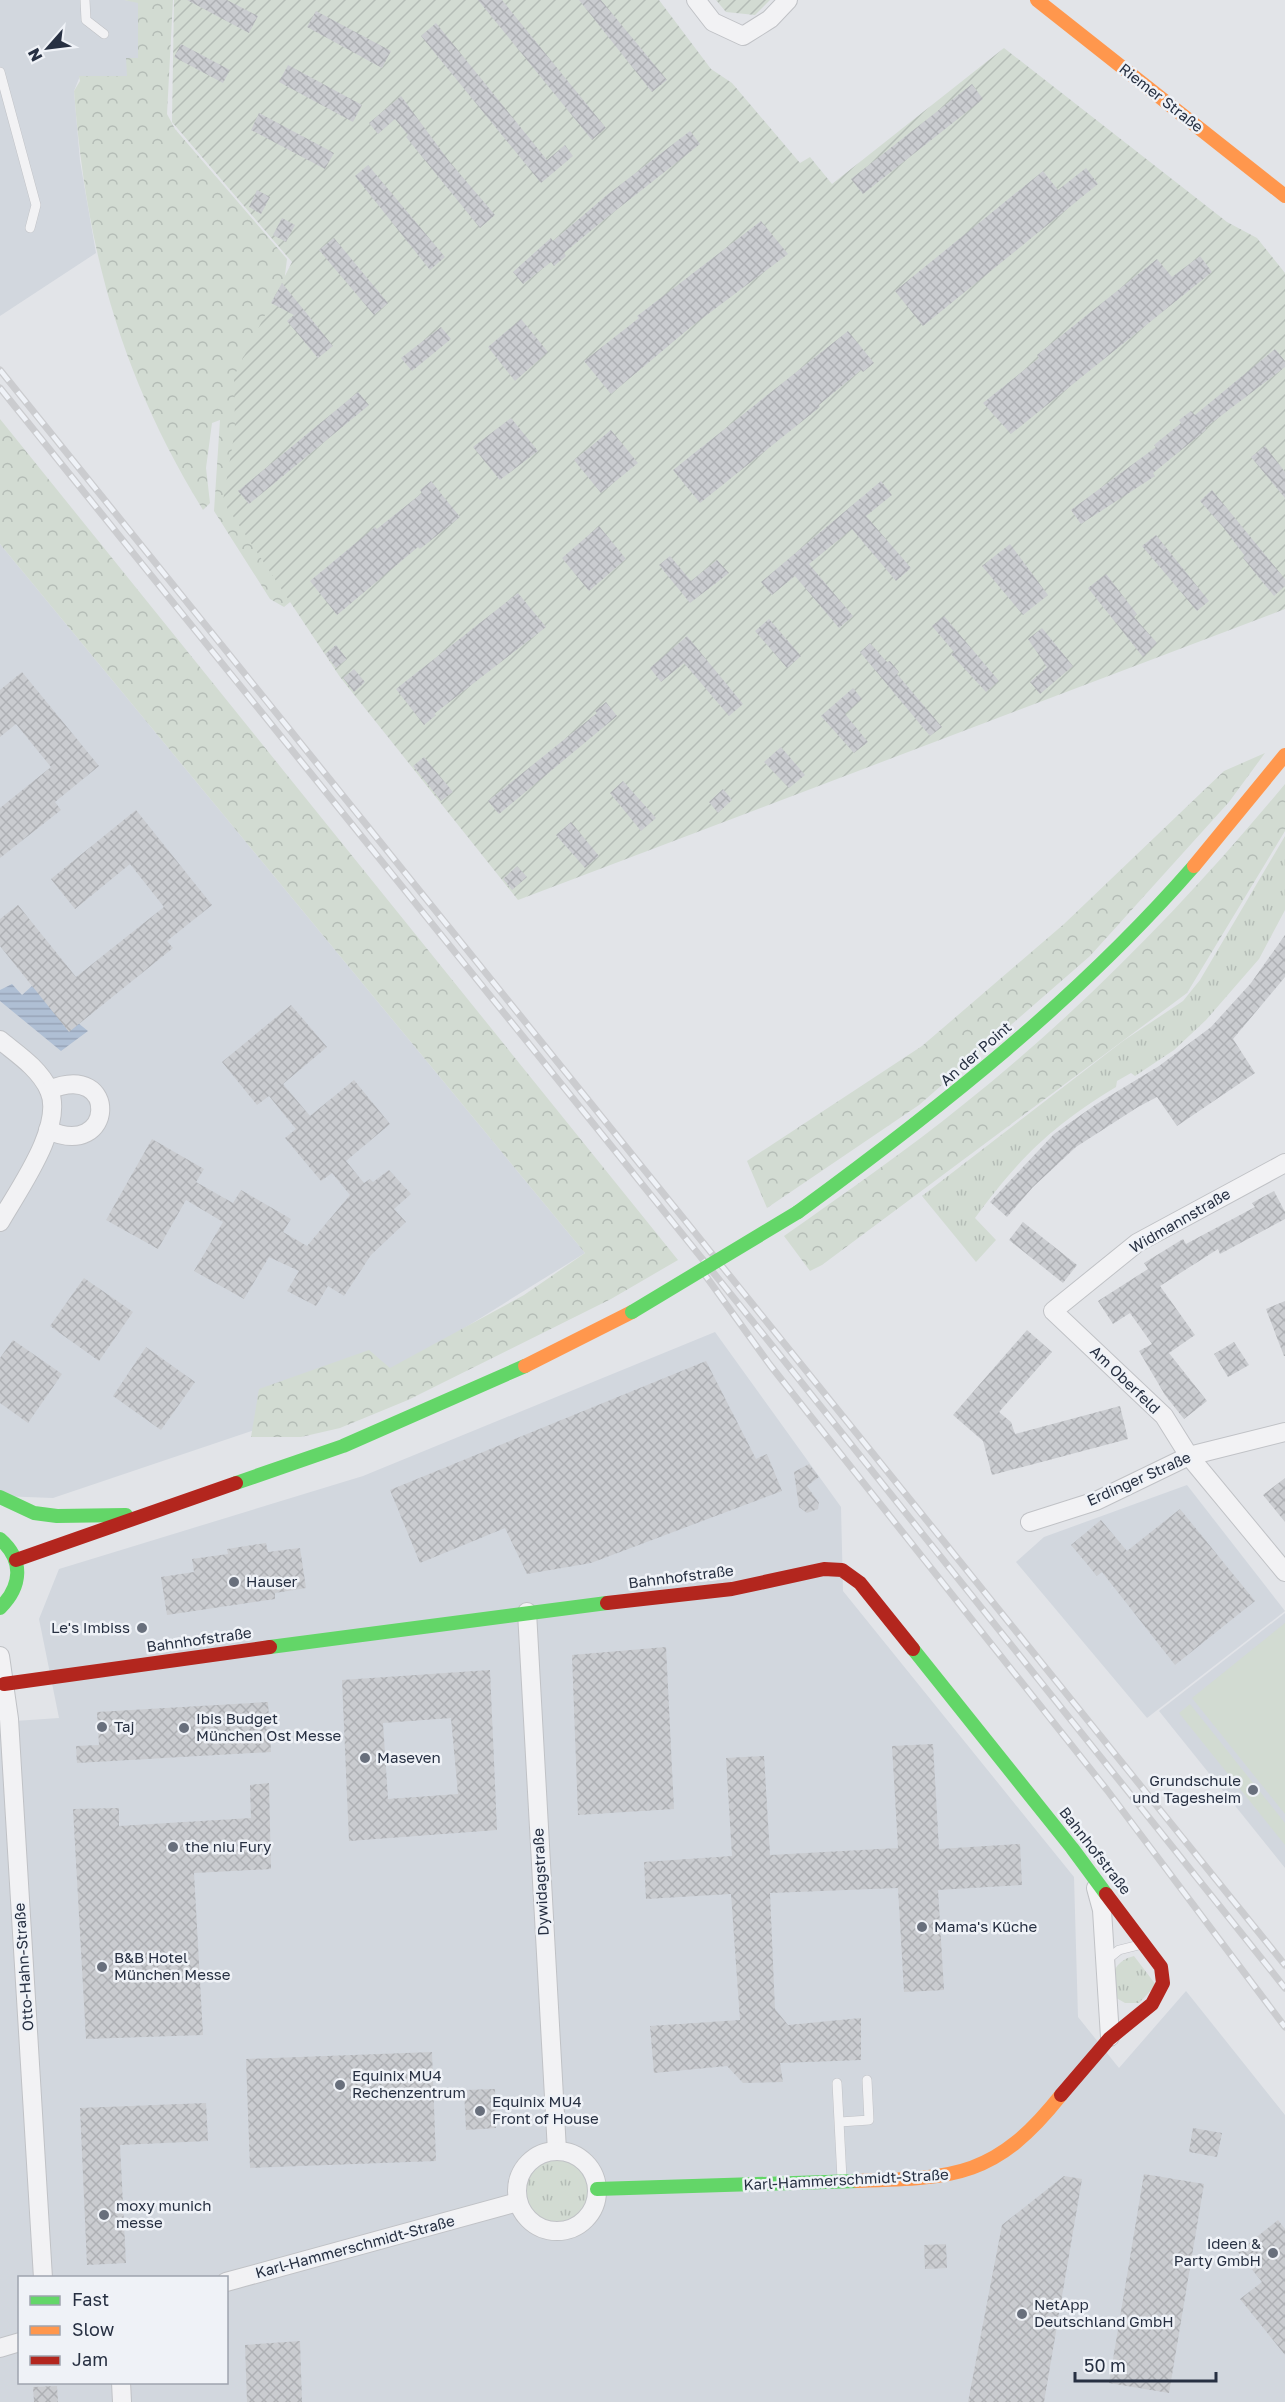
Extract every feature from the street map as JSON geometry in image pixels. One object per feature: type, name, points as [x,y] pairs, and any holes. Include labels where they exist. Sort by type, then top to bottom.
[{"type":"street","points":[[696,0],[713,22],[743,36],[770,19],[788,0]]},
{"type":"street","name":"Riemer Straße","points":[[1037,0],[1285,196]]},
{"type":"street","name":"An der Point","points":[[16,1560],[343,1446],[516,1371],[632,1312],[798,1212],[939,1107],[1043,1017],[1126,939],[1214,844],[1285,755]]},
{"type":"street","points":[[0,1040],[30,1065],[49,1090],[53,1104],[48,1130],[36,1158],[0,1222]]},
{"type":"street","points":[[48,1130],[68,1137],[82,1136],[98,1121],[100,1107],[94,1094],[83,1085],[69,1083],[49,1090]]},
{"type":"street","name":"Widmannstraße","points":[[1053,1311],[1137,1242],[1285,1163]]},
{"type":"street","name":"Am Oberfeld","points":[[1053,1311],[1164,1416],[1189,1456],[1285,1572]]},
{"type":"street","name":"Erdinger Straße","points":[[1030,1522],[1096,1501],[1189,1456],[1285,1432]]},
{"type":"street","points":[[0,1497],[34,1513],[57,1516],[148,1515]]},
{"type":"street","points":[[0,1539],[11,1550],[16,1560],[18,1581],[14,1592],[0,1608]]},
{"type":"street","name":"Bahnhofstraße","points":[[4,1684],[527,1612],[732,1589],[824,1569],[842,1570],[867,1592],[1065,1838],[1094,1880],[1109,1895],[1145,1944],[1161,1967],[1165,1979]]},
{"type":"street","name":"Dywidagstraße","points":[[527,1612],[557,2151]]},
{"type":"street","name":"Otto-Hahn-Straße","points":[[0,1656],[4,1684],[43,2276]]},
{"type":"street","points":[[1094,1880],[1102,1910],[1110,2037]]},
{"type":"street","name":"Karl-Hammerschmidt-Straße","points":[[597,2188],[950,2177],[974,2170],[1016,2145],[1042,2118],[1110,2037],[1143,2013],[1156,1998],[1165,1979]]},
{"type":"street","points":[[557,2151],[580,2158],[591,2171],[597,2188],[594,2208],[588,2216],[573,2228],[564,2231],[544,2229],[536,2225],[522,2211],[518,2202],[517,2191],[522,2171],[537,2156],[557,2151]]},
{"type":"street","name":"Karl-Hammerschmidt-Straße","points":[[228,2281],[518,2202]]},
{"type":"street","points":[[0,2348],[18,2343]]},
{"type":"street","points":[[121,2384],[122,2402]]},
{"type":"lane","points":[[85,0],[86,20],[104,33]]},
{"type":"lane","points":[[0,72],[36,205],[30,228]]},
{"type":"lane","points":[[1104,1962],[1119,1950],[1145,1944]]},
{"type":"lane","points":[[840,2122],[869,2120],[867,2080]]},
{"type":"lane","points":[[837,2083],[842,2181]]},
{"type":"shaded area","points":[[0,0],[138,2],[139,59],[127,76],[80,76],[74,91],[80,161],[96,253],[0,316]]},
{"type":"shaded area","points":[[0,544],[585,1253],[355,1396],[53,1498],[0,1496]]},
{"type":"shaded area","points":[[715,1332],[841,1507],[843,1591],[1074,1877],[1078,2017],[1119,2068],[1186,1991],[1285,2115],[1285,2402],[0,2402],[0,1722],[59,1718],[39,1619],[59,1569],[363,1476]]},
{"type":"shaded area","points":[[1187,1485],[1285,1611],[1147,1718],[1016,1562],[1044,1537]]},
{"type":"shaded area","name":"Grundschule und Tagesheim","points":[[1285,1613],[1285,1868],[1159,1711]]},
{"type":"green space","points":[[124,0],[173,0],[167,114],[175,129],[287,259],[283,291],[295,598],[284,607],[270,599],[214,511],[220,420],[212,423],[206,468],[210,503],[203,510],[174,460],[150,410],[129,359],[98,257],[80,148],[74,91],[80,81],[79,76],[127,76],[126,58],[138,58],[138,3]]},
{"type":"green space","points":[[174,0],[659,0],[711,69],[732,83],[800,163],[810,157],[832,184],[1004,48],[1227,222],[1257,238],[1285,273],[1285,609],[518,900],[340,677],[223,501],[235,430],[234,376],[292,262],[172,122]]},
{"type":"green space","points":[[716,0],[770,0],[755,15],[726,12]]},
{"type":"green space","points":[[0,419],[678,1260],[611,1299],[408,1400],[340,1428],[301,1437],[251,1437],[259,1389],[369,1350],[390,1368],[524,1295],[585,1253],[0,544]]},
{"type":"green space","points":[[1265,753],[1229,802],[1090,956],[919,1105],[767,1208],[747,1161],[922,1046],[1064,924],[1224,771]]},
{"type":"green space","points":[[1285,784],[1285,831],[1187,993],[822,1265],[810,1271],[784,1236],[875,1172],[942,1121],[1050,1031],[1133,952],[1211,870]]},
{"type":"green space","points":[[1285,836],[1285,910],[1259,959],[1206,1020],[1174,1050],[1135,1076],[1131,1073],[1117,1081],[1116,1087],[1055,1129],[1022,1160],[975,1218],[996,1240],[976,1262],[922,1196],[1123,1041],[1183,1001],[1200,980]]},
{"type":"green space","points":[[1285,1623],[1285,1814],[1192,1698]]},
{"type":"green space","points":[[1190,1704],[1285,1823],[1285,1845],[1179,1713]]},
{"type":"green space","points":[[1134,1956],[1156,1985],[1139,2003],[1125,2003],[1113,1996],[1113,1976],[1121,1962]]},
{"type":"green space","points":[[556,2159],[574,2165],[582,2173],[588,2191],[582,2209],[574,2217],[556,2223],[538,2217],[530,2209],[524,2191],[530,2173],[538,2165]]},
{"type":"water","points":[[12,984],[22,995],[32,986],[88,1031],[61,1051],[0,1001],[0,990]]},
{"type":"building","points":[[187,0],[227,0],[258,16],[249,33]]},
{"type":"building","points":[[478,0],[502,0],[606,128],[592,140]]},
{"type":"building","points":[[579,0],[601,0],[667,80],[652,92]]},
{"type":"building","points":[[316,11],[391,51],[382,68],[307,27]]},
{"type":"building","points":[[436,23],[547,160],[565,145],[573,156],[541,183],[421,36]]},
{"type":"building","points":[[181,44],[230,70],[223,83],[174,57]]},
{"type":"building","points":[[288,65],[362,105],[353,122],[279,82]]},
{"type":"building","points":[[972,84],[983,99],[863,194],[851,179]]},
{"type":"building","points":[[401,96],[449,161],[495,215],[480,228],[406,137],[408,135],[395,119],[378,134],[369,123]]},
{"type":"building","points":[[259,113],[334,153],[325,169],[251,130]]},
{"type":"building","points":[[690,131],[700,144],[564,253],[566,256],[554,266],[551,262],[523,284],[513,272],[551,238],[553,241],[607,195]]},
{"type":"building","points":[[368,165],[445,257],[430,270],[355,176]]},
{"type":"building","points":[[1086,168],[1098,184],[923,326],[895,291],[1043,171],[1058,190]]},
{"type":"building","points":[[257,190],[270,197],[261,214],[249,207]]},
{"type":"building","points":[[282,218],[295,225],[286,242],[273,235]]},
{"type":"building","points":[[761,221],[788,254],[692,326],[611,394],[584,361],[639,318],[637,316]]},
{"type":"building","points":[[334,238],[388,303],[374,315],[319,250]]},
{"type":"building","points":[[1200,256],[1212,272],[1011,434],[983,403],[1039,358],[1037,355],[1157,259],[1172,277]]},
{"type":"building","points":[[282,283],[333,346],[318,358],[287,321],[294,315],[271,303]]},
{"type":"building","points":[[521,319],[548,352],[515,381],[488,347]]},
{"type":"building","points":[[441,327],[451,339],[412,371],[401,358]]},
{"type":"building","points":[[848,331],[874,363],[863,372],[861,370],[819,405],[820,407],[700,503],[673,470]]},
{"type":"building","points":[[1275,349],[1285,361],[1285,367],[1205,428],[1206,430],[1153,473],[1155,476],[1081,524],[1071,510],[1156,447],[1154,445],[1181,423],[1179,420],[1191,411],[1195,415]]},
{"type":"building","points":[[358,392],[369,405],[249,504],[238,491]]},
{"type":"building","points":[[511,418],[538,451],[500,480],[473,447]]},
{"type":"building","points":[[611,430],[638,463],[601,493],[574,460]]},
{"type":"building","points":[[1265,446],[1285,472],[1285,498],[1251,457]]},
{"type":"building","points":[[431,481],[460,517],[420,549],[418,547],[337,615],[310,581],[375,527],[377,529],[422,493],[420,490]]},
{"type":"building","points":[[881,481],[892,495],[866,516],[911,568],[896,581],[852,529],[809,564],[853,616],[839,628],[795,576],[772,595],[761,582]]},
{"type":"building","points":[[1212,490],[1285,579],[1285,586],[1274,596],[1243,558],[1245,556],[1223,527],[1200,501]]},
{"type":"building","points":[[599,526],[626,559],[589,591],[562,558]]},
{"type":"building","points":[[1156,535],[1209,601],[1197,611],[1142,546]]},
{"type":"building","points":[[1010,544],[1048,595],[1023,615],[982,566]]},
{"type":"building","points":[[670,556],[691,581],[717,560],[729,573],[690,603],[659,565]]},
{"type":"building","points":[[1106,574],[1137,614],[1134,617],[1157,643],[1143,657],[1088,588]]},
{"type":"building","points":[[518,593],[546,627],[434,714],[436,715],[424,725],[396,689]]},
{"type":"building","points":[[944,616],[999,681],[986,692],[951,654],[954,652],[932,626]]},
{"type":"building","points":[[769,619],[801,656],[787,668],[755,631]]},
{"type":"building","points":[[1042,628],[1073,666],[1040,694],[1030,682],[1047,667],[1028,639]]},
{"type":"building","points":[[687,636],[743,704],[729,716],[684,663],[661,682],[650,668]]},
{"type":"building","points":[[870,643],[887,662],[890,661],[899,672],[897,674],[942,727],[930,736],[860,652]]},
{"type":"building","points":[[336,645],[347,659],[336,668],[325,654]]},
{"type":"building","points":[[354,669],[365,682],[354,692],[343,678]]},
{"type":"building","points":[[22,672],[99,766],[55,802],[61,810],[0,858],[0,808],[51,767],[16,724],[0,737],[0,690]]},
{"type":"building","points":[[853,688],[862,699],[845,714],[868,742],[854,753],[821,716]]},
{"type":"building","points":[[606,702],[617,716],[499,814],[488,801],[597,713],[595,711]]},
{"type":"building","points":[[781,747],[805,775],[789,788],[764,762]]},
{"type":"building","points":[[424,757],[453,792],[441,801],[413,766]]},
{"type":"building","points":[[623,781],[656,818],[641,831],[610,793]]},
{"type":"building","points":[[723,789],[732,800],[718,813],[709,802]]},
{"type":"building","points":[[136,810],[212,905],[167,941],[173,948],[69,1032],[0,946],[0,919],[18,905],[76,977],[164,907],[130,864],[75,909],[51,879]]},
{"type":"building","points":[[571,822],[599,856],[585,868],[556,835]]},
{"type":"building","points":[[517,866],[527,877],[512,890],[503,879]]},
{"type":"building","points":[[1285,935],[1285,977],[1233,1039],[1255,1073],[1177,1126],[1157,1097],[1076,1147],[1033,1187],[1007,1217],[990,1202],[1054,1134],[1095,1105],[1159,1066],[1211,1027],[1251,983]]},
{"type":"building","points":[[291,1005],[327,1047],[283,1084],[310,1116],[354,1080],[390,1124],[346,1161],[364,1183],[370,1179],[373,1182],[389,1170],[411,1194],[394,1209],[406,1222],[371,1255],[344,1296],[328,1286],[316,1306],[287,1291],[299,1271],[269,1257],[244,1299],[194,1271],[223,1222],[186,1200],[158,1249],[106,1220],[152,1139],[204,1169],[196,1182],[233,1203],[241,1190],[291,1219],[283,1232],[307,1246],[350,1195],[332,1173],[321,1181],[285,1138],[296,1129],[269,1096],[257,1105],[222,1062]]},
{"type":"building","points":[[1274,1191],[1285,1212],[1285,1219],[1220,1254],[1218,1249],[1160,1286],[1195,1335],[1169,1353],[1207,1401],[1184,1419],[1165,1395],[1139,1351],[1152,1344],[1130,1313],[1113,1324],[1098,1301],[1148,1269],[1144,1263],[1183,1239],[1186,1244],[1255,1207],[1252,1203]]},
{"type":"building","points":[[1023,1222],[1077,1265],[1063,1283],[1009,1240]]},
{"type":"building","points":[[84,1278],[133,1312],[99,1361],[50,1326]]},
{"type":"building","points":[[1285,1301],[1285,1356],[1284,1356],[1266,1309]]},
{"type":"building","points":[[1027,1330],[1052,1352],[999,1412],[1011,1422],[1015,1434],[1120,1406],[1128,1439],[992,1475],[983,1441],[953,1415]]},
{"type":"building","points":[[13,1340],[62,1374],[28,1423],[0,1403],[0,1358]]},
{"type":"building","points":[[1234,1342],[1249,1365],[1228,1377],[1214,1354]]},
{"type":"building","points":[[146,1347],[195,1382],[161,1430],[113,1396]]},
{"type":"building","points":[[706,1361],[756,1459],[767,1454],[782,1491],[591,1563],[527,1574],[505,1528],[420,1563],[390,1490]]},
{"type":"building","points":[[809,1464],[819,1477],[807,1486],[819,1503],[818,1509],[807,1513],[799,1507],[794,1472]]},
{"type":"building","points":[[1285,1478],[1285,1522],[1263,1495]]},
{"type":"building","points":[[1180,1509],[1255,1601],[1175,1665],[1102,1572],[1097,1576],[1071,1545],[1101,1520],[1127,1551]]},
{"type":"building","name":"Hauser","points":[[266,1543],[268,1552],[300,1548],[306,1588],[275,1593],[275,1599],[167,1615],[161,1577],[194,1572],[192,1559],[228,1554],[227,1549]]},
{"type":"building","points":[[666,1647],[674,1809],[578,1815],[572,1655]]},
{"type":"building","name":"Maseven","points":[[490,1670],[497,1830],[349,1841],[342,1680]],"holes":[[[451,1718],[458,1794],[388,1799],[383,1723]]]},
{"type":"building","name":"Ibis Budget München Ost Messe","points":[[268,1702],[271,1752],[77,1763],[76,1746],[99,1745],[97,1712]]},
{"type":"building","points":[[933,1744],[939,1849],[1020,1844],[1022,1885],[938,1890],[944,1990],[904,1992],[898,1888],[770,1893],[775,2009],[788,2025],[861,2018],[861,2060],[780,2063],[783,2082],[743,2083],[727,2066],[654,2073],[650,2026],[740,2020],[731,1894],[646,1899],[644,1862],[732,1856],[726,1758],[764,1756],[770,1855],[898,1848],[892,1746]]},
{"type":"building","points":[[269,1783],[271,1869],[194,1873],[203,2035],[86,2039],[73,1809],[119,1808],[119,1826],[251,1818],[250,1785]]},
{"type":"building","name":"Equinix MU4 Rechenzentrum","points":[[432,2052],[436,2161],[250,2168],[246,2059]]},
{"type":"building","name":"Equinix MU4 Front of House","points":[[495,2089],[496,2128],[466,2130],[464,2090]]},
{"type":"building","name":"moxy munich messe","points":[[206,2103],[208,2141],[120,2145],[126,2263],[87,2265],[80,2108]]},
{"type":"building","points":[[1193,2128],[1222,2133],[1217,2157],[1189,2152]]},
{"type":"building","points":[[1144,2174],[1204,2184],[1169,2393],[1109,2383]]},
{"type":"building","name":"NetApp Deutschland GmbH","points":[[1064,2176],[1082,2179],[1044,2402],[968,2402],[1002,2225]]},
{"type":"building","points":[[1278,2220],[1285,2229],[1285,2355],[1240,2299],[1262,2282],[1238,2252]]},
{"type":"building","points":[[946,2244],[947,2268],[925,2269],[924,2245]]},
{"type":"building","points":[[300,2341],[302,2402],[247,2402],[245,2345]]},
{"type":"building","points":[[57,2386],[58,2402],[34,2402],[33,2387]]},
{"type":"railway","points":[[0,370],[1285,1965]]},
{"type":"railway","points":[[0,388],[762,1333],[1285,1988]]},
{"type":"railway","points":[[700,1268],[770,1365],[1107,1790],[1285,2027]]},
{"type":"traffic: fast","points":[[798,1212],[903,1133],[1006,1050],[1103,962],[1194,866]]},
{"type":"traffic: fast","points":[[632,1312],[798,1212]]},
{"type":"traffic: fast","points":[[236,1483],[343,1446],[525,1366]]},
{"type":"traffic: fast","points":[[0,1497],[34,1513],[57,1516],[126,1515]]},
{"type":"traffic: fast","points":[[0,1539],[13,1556],[17,1573],[13,1591],[0,1608]]},
{"type":"traffic: fast","points":[[270,1647],[607,1603]]},
{"type":"traffic: fast","points":[[913,1649],[1106,1894]]},
{"type":"traffic: fast","points":[[597,2189],[857,2181]]},
{"type":"traffic: slow","points":[[1037,0],[1285,196]]},
{"type":"traffic: slow","points":[[1194,866],[1285,755]]},
{"type":"traffic: slow","points":[[525,1366],[632,1312]]},
{"type":"traffic: slow","points":[[857,2181],[922,2178],[972,2168],[1016,2143],[1061,2095]]},
{"type":"traffic: jam","points":[[16,1560],[236,1483]]},
{"type":"traffic: jam","points":[[607,1603],[732,1589],[824,1569],[842,1570],[860,1583],[913,1649]]},
{"type":"traffic: jam","points":[[4,1684],[270,1647]]},
{"type":"traffic: jam","points":[[1061,2095],[1109,2039],[1152,2004],[1163,1983],[1161,1967],[1106,1894]]},
{"type":"place","name":"Hauser","points":[[234,1582]]},
{"type":"place","name":"Le's Imbiss","points":[[142,1628]]},
{"type":"place","name":"Taj","points":[[102,1727]]},
{"type":"place","name":"Ibis Budget München Ost Messe","points":[[184,1728]]},
{"type":"place","name":"Maseven","points":[[365,1758]]},
{"type":"place","name":"Grundschule und Tagesheim","points":[[1253,1790]]},
{"type":"place","name":"the niu Fury","points":[[173,1847]]},
{"type":"place","name":"Mama's Küche","points":[[922,1927]]},
{"type":"place","name":"B&B Hotel München Messe","points":[[102,1967]]},
{"type":"place","name":"Equinix MU4 Rechenzentrum","points":[[340,2085]]},
{"type":"place","name":"Equinix MU4 Front of House","points":[[480,2111]]},
{"type":"place","name":"moxy munich messe","points":[[104,2215]]},
{"type":"place","name":"Ideen & Party GmbH","points":[[1273,2253]]},
{"type":"place","name":"NetApp Deutschland GmbH","points":[[1022,2314]]}]
